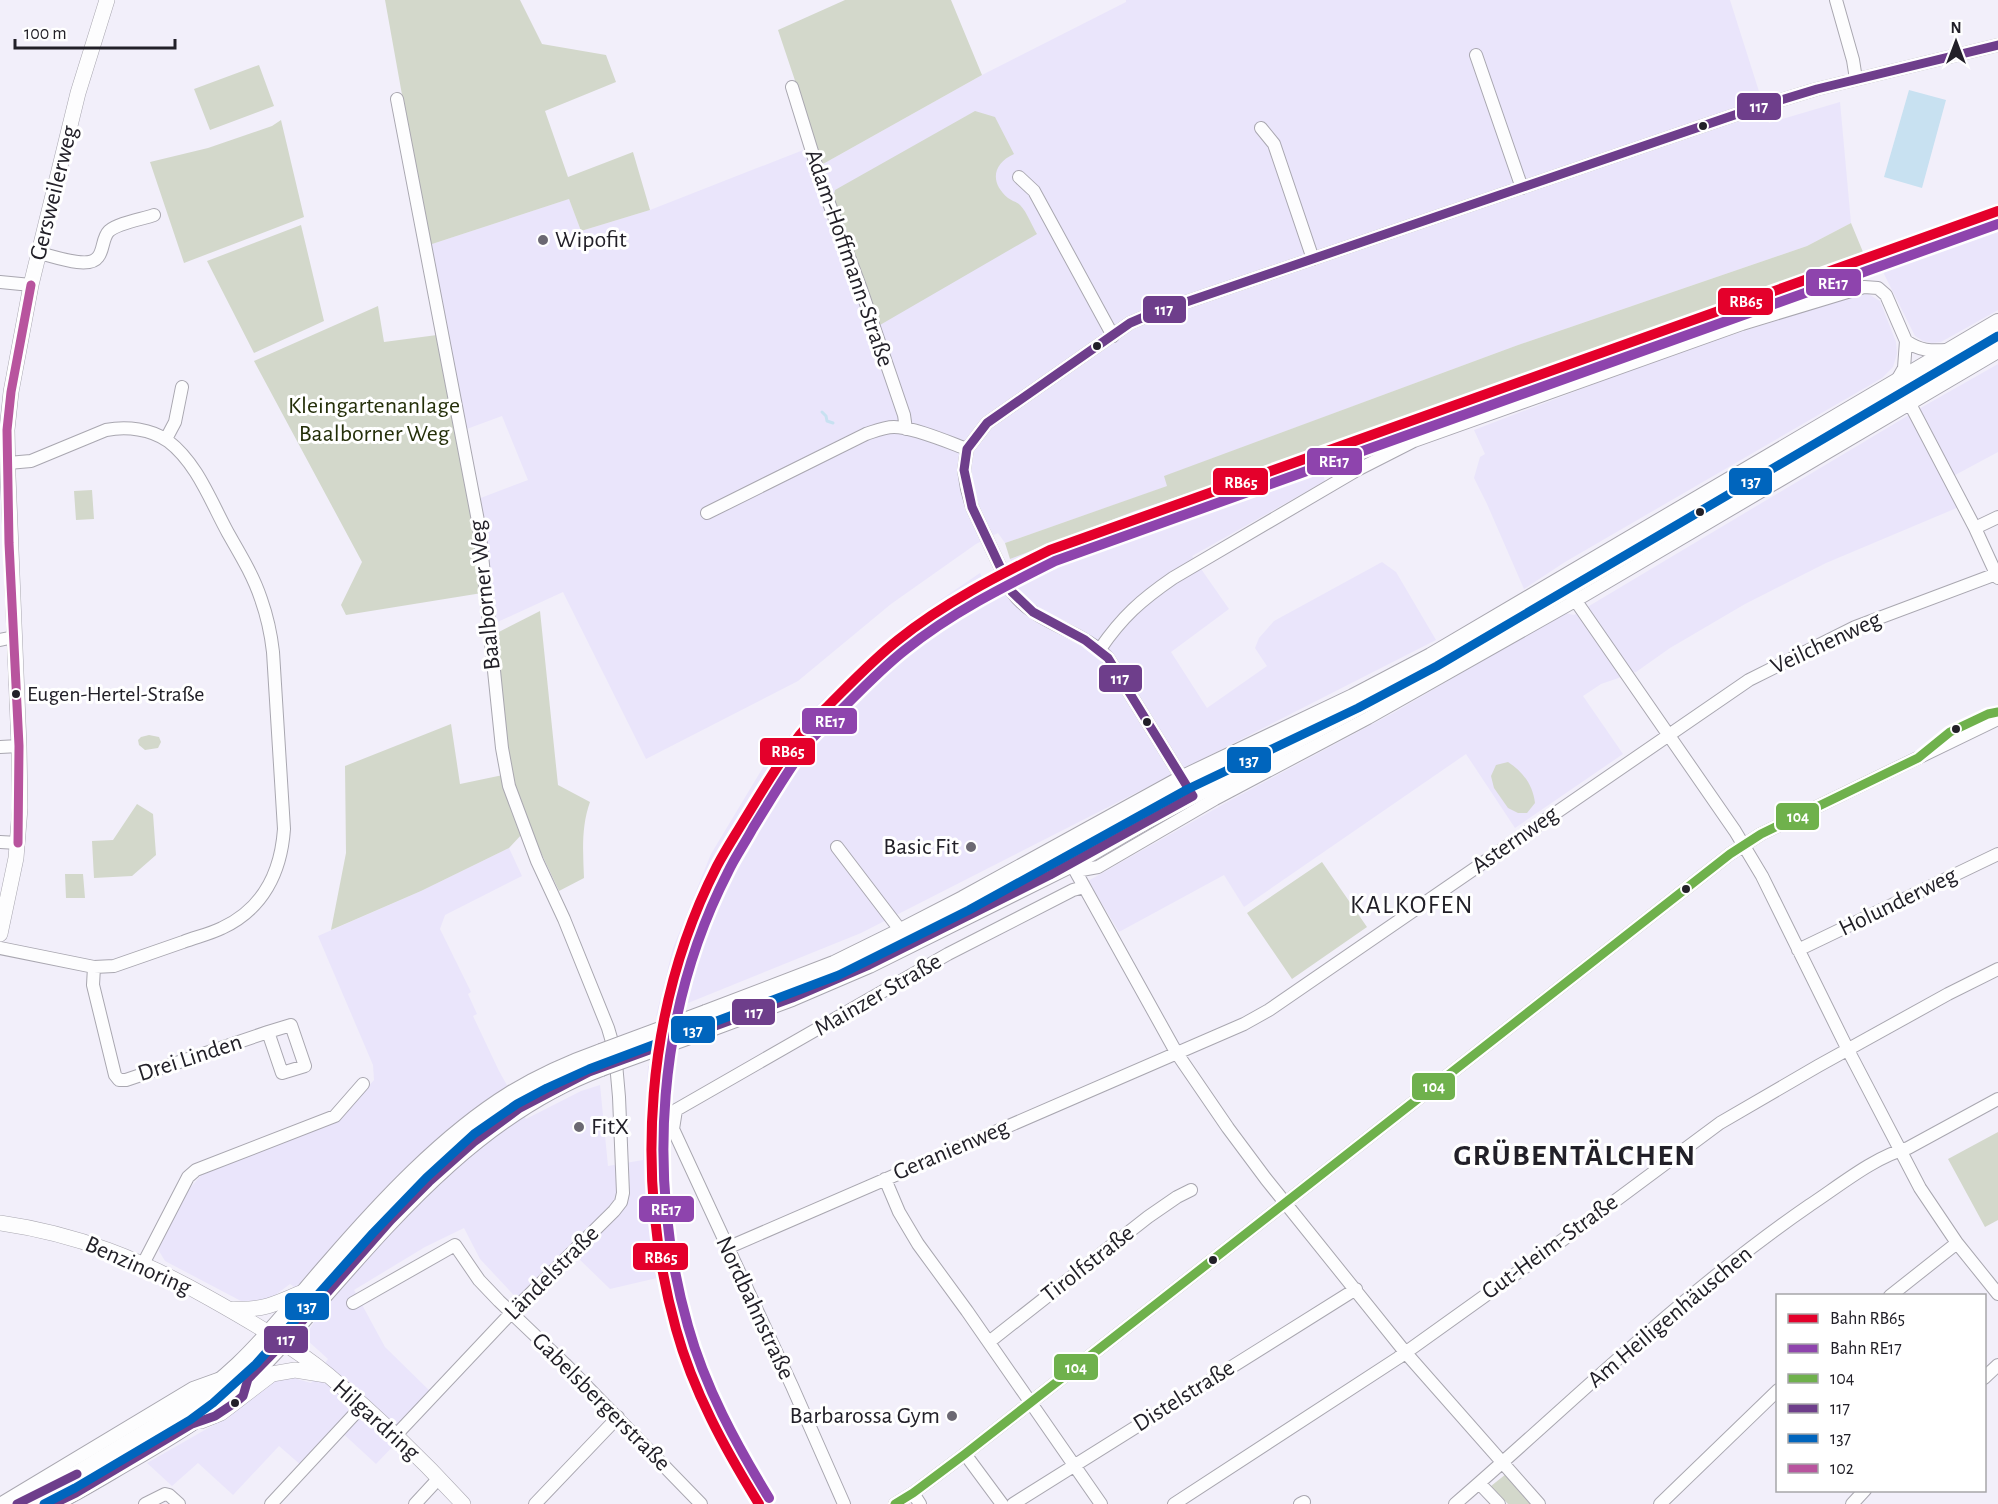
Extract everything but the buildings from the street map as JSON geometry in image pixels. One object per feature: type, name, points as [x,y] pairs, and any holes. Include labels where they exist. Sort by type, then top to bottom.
[{"type":"main road","name":"Mainzer Straße","points":[[706,1022],[901,931],[1183,778],[1353,697],[1431,656],[1998,322]]},
{"type":"main road","name":"Mainzer Straße","points":[[17,1504],[69,1478],[184,1410],[225,1377],[247,1356],[401,1186],[467,1125],[527,1085],[706,1022],[792,998],[869,965],[1074,868],[1144,822],[1572,595],[1998,338]]},
{"type":"main road","name":"Mainzer Straße","points":[[53,1504],[192,1424],[212,1410],[248,1379],[283,1343],[391,1220],[429,1182],[474,1142],[520,1108],[601,1060]]},
{"type":"street","name":"Gersweilerweg","points":[[0,934],[18,843],[19,746],[7,639],[5,544],[5,471],[10,392],[31,285],[87,62],[107,0]]},
{"type":"street","points":[[1836,0],[1856,79]]},
{"type":"street","points":[[1193,796],[1120,676],[1100,649],[1035,614],[1021,604],[1012,592],[972,507],[966,489],[964,470],[967,448],[987,423],[1130,323],[1151,314],[1758,107],[1817,89],[1998,45]]},
{"type":"street","points":[[1476,55],[1522,188]]},
{"type":"street","name":"Adam-Hoffmann-Straße","points":[[792,87],[819,176],[861,289],[904,415],[906,429]]},
{"type":"street","name":"Baalborner Weg","points":[[397,99],[479,526],[502,748],[509,786],[537,861],[564,919],[608,1028],[615,1052],[617,1077]]},
{"type":"street","points":[[1261,128],[1274,144],[1313,259]]},
{"type":"street","points":[[1019,177],[1034,191],[1113,336]]},
{"type":"street","points":[[39,253],[92,263],[99,257],[108,232],[116,227],[154,215]]},
{"type":"street","points":[[0,282],[31,285]]},
{"type":"street","points":[[1100,649],[1118,623],[1154,591],[1173,578],[1357,470],[1414,441],[1742,324],[1864,287],[1878,288],[1886,295],[1906,341],[1904,368],[1895,383]]},
{"type":"street","points":[[1906,341],[1929,351],[1951,350]]},
{"type":"street","name":"Mainzer Straße","points":[[1074,868],[1098,867],[1178,820],[1368,718],[1572,595],[1998,352]]},
{"type":"street","points":[[166,439],[175,422],[182,387]]},
{"type":"street","points":[[1910,404],[1975,528],[1997,576]]},
{"type":"street","points":[[0,948],[94,967],[114,966],[221,928],[250,909],[265,891],[278,867],[285,829],[273,652],[266,614],[256,584],[195,472],[181,452],[166,439],[143,430],[116,428],[5,471]]},
{"type":"street","points":[[707,513],[866,434],[886,428],[906,429],[967,448]]},
{"type":"street","points":[[1975,528],[1998,517]]},
{"type":"street","name":"Veilchenweg","points":[[1667,735],[1749,680],[1801,653],[1855,627],[1997,576]]},
{"type":"street","points":[[1572,595],[1743,844],[1762,876],[1848,1050],[1920,1188],[1957,1243],[1998,1294]]},
{"type":"street","points":[[895,1504],[916,1499],[965,1454],[1743,844],[1998,719]]},
{"type":"street","name":"Asternweg","points":[[1176,1052],[1244,1024],[1269,1010],[1667,735]]},
{"type":"street","points":[[0,747],[19,746]]},
{"type":"street","points":[[0,842],[18,843]]},
{"type":"street","points":[[1061,845],[1176,1052],[1241,1145],[1405,1352],[1539,1504]]},
{"type":"street","name":"Mainzer Straße","points":[[837,847],[901,931]]},
{"type":"street","name":"Holunderweg","points":[[1798,950],[1998,854]]},
{"type":"street","name":"Mainzer Straße","points":[[676,1110],[948,954],[1073,890],[1084,887]]},
{"type":"street","name":"Drei Linden","points":[[94,967],[93,985],[115,1075],[119,1080],[126,1080],[268,1032]]},
{"type":"street","name":"Gut-Heim-Straße","points":[[1174,1504],[1405,1352],[1553,1247],[1712,1128],[1750,1104],[1948,994],[1998,969]]},
{"type":"street","name":"Geranienweg","points":[[726,1248],[1176,1052]]},
{"type":"street","name":"Ländelstraße","points":[[396,1436],[512,1312],[621,1202],[623,1193],[617,1077]]},
{"type":"street","points":[[144,1264],[184,1183],[196,1170],[334,1116],[363,1084]]},
{"type":"street","name":"Am Heiligenhäuschen","points":[[1455,1504],[1669,1314],[1772,1232],[1846,1181],[1892,1153],[1908,1148],[1998,1099]]},
{"type":"street","name":"Nordbahnstraße","points":[[676,1110],[673,1129],[844,1504]]},
{"type":"street","points":[[885,1179],[899,1212],[918,1244],[1101,1504]]},
{"type":"street","name":"Tirolfstraße","points":[[988,1342],[1148,1217],[1191,1190]]},
{"type":"street","name":"Benzinoring","points":[[0,1223],[60,1234],[99,1246],[144,1264],[268,1333]]},
{"type":"street","points":[[1893,1294],[1957,1243]]},
{"type":"street","name":"Gabelsbergerstraße","points":[[353,1303],[455,1245],[479,1280],[618,1417],[695,1502]]},
{"type":"street","name":"Distelstraße","points":[[1012,1504],[1356,1289]]},
{"type":"street","points":[[228,1309],[267,1308],[304,1291]]},
{"type":"street","name":"Hilgardring","points":[[268,1333],[327,1375],[363,1405],[464,1504]]},
{"type":"street","points":[[1986,1376],[1998,1365]]},
{"type":"street","points":[[192,1424],[221,1413],[272,1374],[296,1370],[327,1375]]},
{"type":"street","points":[[0,1504],[192,1388],[225,1377]]},
{"type":"street","points":[[1660,1504],[1776,1392]]},
{"type":"street","points":[[271,1504],[363,1405]]},
{"type":"street","points":[[535,1504],[618,1417]]},
{"type":"street","points":[[965,1454],[1002,1504]]},
{"type":"street","points":[[415,1504],[440,1478]]},
{"type":"street","points":[[1479,1483],[1500,1504]]},
{"type":"street","points":[[1852,1504],[1864,1492]]},
{"type":"street","points":[[145,1504],[165,1494],[179,1504]]},
{"type":"shaded area","points":[[1126,0],[1730,0],[1769,123],[1840,102],[1851,223],[1807,246],[1518,345],[1165,476],[1168,486],[1005,543],[998,533],[976,544],[891,604],[798,681],[646,759],[563,592],[491,625],[478,499],[528,480],[502,416],[464,430],[429,245],[569,199],[581,231],[650,210],[816,145],[823,164],[982,75]]},
{"type":"shaded area","points":[[1998,204],[1998,219],[1880,263],[1876,249]]},
{"type":"shaded area","points":[[1998,231],[1998,310],[1941,342],[1923,341],[1915,336],[1882,270]]},
{"type":"shaded area","points":[[1863,252],[1867,267],[1430,420],[1320,463],[1325,481],[1192,556],[1229,609],[1171,652],[1207,708],[1267,666],[1255,648],[1259,638],[1274,621],[1382,562],[1396,572],[1436,640],[861,933],[656,1016],[673,948],[711,854],[768,759],[815,707],[906,623],[980,573],[986,585],[889,653],[846,694],[791,754],[748,822],[715,881],[690,962],[721,883],[807,744],[869,678],[980,596],[1017,576],[1010,559],[1135,511]]},
{"type":"shaded area","points":[[1865,292],[1880,301],[1896,342],[1897,354],[1893,367],[1882,378],[1565,562],[1524,589],[1474,478],[1480,457],[1485,454],[1474,430],[1726,337]]},
{"type":"shaded area","points":[[1998,364],[1998,452],[1944,481],[1959,507],[1826,563],[1745,604],[1670,648],[1636,672],[1601,684],[1583,696],[1623,754],[1515,828],[1466,754],[1244,907],[1224,875],[1119,932],[1088,881],[1229,801],[1395,712],[1564,613],[1574,615]]},
{"type":"shaded area","points":[[509,848],[522,876],[445,915],[440,929],[471,992],[468,994],[477,1014],[473,1016],[499,1071],[526,1119],[581,1091],[600,1085],[608,1166],[643,1160],[648,1066],[662,1061],[656,1095],[656,1180],[660,1230],[665,1230],[678,1313],[697,1371],[719,1422],[769,1504],[753,1504],[707,1427],[684,1373],[657,1278],[610,1289],[576,1256],[524,1306],[480,1259],[464,1228],[425,1247],[354,1290],[385,1347],[438,1399],[376,1464],[337,1428],[302,1466],[279,1446],[233,1495],[198,1463],[172,1486],[147,1463],[231,1415],[274,1380],[294,1378],[311,1383],[328,1359],[307,1340],[307,1333],[324,1307],[290,1284],[270,1299],[241,1301],[165,1261],[159,1251],[159,1246],[185,1194],[203,1173],[334,1123],[374,1080],[373,1065],[318,936],[421,891]]},
{"type":"green space","points":[[385,0],[520,0],[542,44],[606,55],[616,82],[545,111],[568,177],[633,152],[650,210],[581,231],[569,199],[429,245]]},
{"type":"green space","points":[[845,0],[951,0],[982,75],[823,164],[778,30]]},
{"type":"green space","points":[[259,65],[274,106],[210,130],[194,89]]},
{"type":"green space","points":[[975,111],[995,117],[1014,154],[1001,163],[996,180],[1002,192],[1023,208],[1037,234],[880,325],[833,198],[835,190]]},
{"type":"green space","points":[[281,120],[304,217],[184,263],[150,162],[208,148],[272,126]]},
{"type":"green space","points":[[1851,223],[1863,252],[1340,442],[1135,511],[1010,559],[1005,543],[1167,486],[1164,476],[1518,345],[1807,246]]},
{"type":"green space","points":[[301,225],[324,321],[254,353],[207,261]]},
{"type":"green space","name":"Kleingartenanlage Baalborner Weg","points":[[378,306],[384,342],[437,335],[475,526],[482,593],[346,615],[341,605],[362,562],[254,361]]},
{"type":"green space","points":[[92,490],[94,519],[76,520],[74,491]]},
{"type":"green space","points":[[540,611],[558,785],[590,802],[584,830],[584,878],[559,891],[534,838],[508,766],[493,635]]},
{"type":"green space","points":[[451,724],[460,784],[503,775],[523,833],[509,848],[421,891],[331,930],[346,853],[345,766]]},
{"type":"green space","points":[[149,735],[159,737],[161,742],[158,748],[145,750],[139,745],[138,740],[141,737]]},
{"type":"green space","points":[[1508,762],[1523,775],[1532,790],[1535,803],[1527,813],[1518,813],[1508,808],[1494,788],[1491,776],[1496,765]]},
{"type":"green space","points":[[137,804],[153,814],[156,855],[132,876],[94,878],[92,841],[113,840]]},
{"type":"green space","points":[[1322,862],[1367,927],[1292,979],[1247,913]]},
{"type":"green space","points":[[65,874],[83,874],[85,898],[66,898]]},
{"type":"green space","points":[[1998,1132],[1998,1220],[1985,1227],[1948,1159]]},
{"type":"green space","points":[[1506,1474],[1533,1504],[1508,1504],[1491,1486]]},
{"type":"water","points":[[1909,90],[1946,100],[1922,188],[1884,177]]},
{"type":"waterway","points":[[822,412],[827,421],[833,423]]},
{"type":"rail line","name":"RB65","points":[[759,1504],[711,1419],[691,1375],[676,1329],[663,1272],[655,1213],[652,1153],[654,1094],[661,1035],[674,977],[693,920],[726,849],[784,757],[811,723],[872,662],[916,627],[971,591],[1050,550],[1998,211]]},
{"type":"rail line","name":"RE17","points":[[769,1498],[722,1415],[703,1371],[688,1326],[675,1270],[667,1212],[663,1154],[666,1095],[673,1037],[686,980],[704,925],[737,855],[787,774],[816,734],[896,657],[923,637],[978,601],[1055,561],[1998,224]]},
{"type":"transit line","name":"117","points":[[53,1504],[76,1493],[192,1424],[215,1416],[236,1402],[243,1396],[248,1379],[283,1343],[391,1220],[474,1142],[520,1108],[589,1072],[792,998],[869,965],[1050,875],[1193,796],[1108,658],[1085,640],[1033,612],[1012,592],[972,507],[964,470],[967,449],[987,423],[1130,323],[1151,314],[1758,107],[1817,89],[1998,45]]},
{"type":"transit line","name":"102","points":[[18,843],[19,746],[9,543],[7,430],[11,392],[31,285]]},
{"type":"transit line","name":"137","points":[[44,1504],[190,1420],[213,1403],[256,1364],[373,1233],[426,1178],[474,1134],[517,1104],[589,1069],[839,975],[969,910],[1188,789],[1358,708],[1437,666],[1998,336]]},
{"type":"transit line","name":"104","points":[[895,1504],[965,1454],[1730,854],[1761,834],[1918,758],[1950,732],[1988,714],[1998,712]]},
{"type":"transit line","name":"117","points":[[17,1504],[77,1474]]},
{"type":"place","name":"Wipofit","points":[[543,240]]},
{"type":"place","name":"Eugen-Hertel-Straße","points":[[16,694]]},
{"type":"place","name":"Basic Fit","points":[[971,847]]},
{"type":"place","name":"FitX","points":[[579,1127]]},
{"type":"place","name":"Barbarossa Gym","points":[[952,1416]]},
{"type":"district","name":"KALKOFEN","points":[[1412,905]]},
{"type":"district","name":"GRÜBENTÄLCHEN","points":[[1575,1156]]}]
